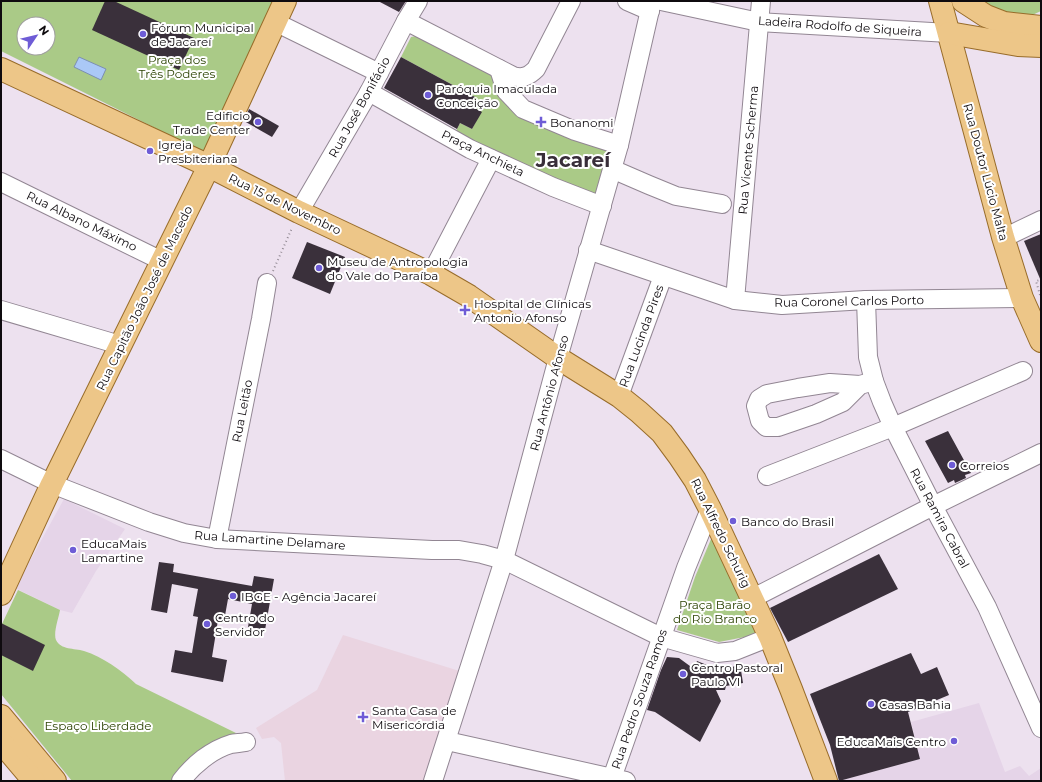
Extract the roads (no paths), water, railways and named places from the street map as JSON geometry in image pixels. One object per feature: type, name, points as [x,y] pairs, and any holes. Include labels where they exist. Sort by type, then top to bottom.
[{"type":"main road","name":"Rua Capitão João José de Macedo","points":[[1,594],[52,484],[209,166],[285,1]]},
{"type":"main road","name":"Rua Doutor Lúcio Malta","points":[[940,1],[1003,237],[1031,297],[1040,339]]},
{"type":"main road","points":[[963,1],[986,16],[1004,23],[1041,27]]},
{"type":"main road","points":[[949,33],[1018,45],[1041,46]]},
{"type":"main road","name":"Rua 15 de Novembro","points":[[1,69],[209,166],[300,212],[431,274],[469,296],[558,358]]},
{"type":"main road","name":"Rua Alfredo Schurig","points":[[558,358],[619,396],[662,433],[695,480],[770,636],[792,689],[826,781]]},
{"type":"main road","points":[[1,716],[55,781]]},
{"type":"main road","points":[[1,742],[31,780]]},
{"type":"street","name":"Rua José Bonifácio","points":[[300,212],[369,92],[418,1]]},
{"type":"street","points":[[406,21],[519,78],[526,77],[536,68],[571,1]]},
{"type":"street","name":"Ladeira Rodolfo de Siqueira","points":[[627,1],[655,4],[759,22],[949,33]]},
{"type":"street","name":"Rua Vicente Scherma","points":[[735,300],[761,1]]},
{"type":"street","name":"Rua Antônio Afonso","points":[[433,781],[504,560],[558,358],[619,145],[655,4]]},
{"type":"street","points":[[275,22],[379,73]]},
{"type":"street","points":[[499,69],[506,91],[523,109],[575,131],[619,145]]},
{"type":"street","name":"Praça Anchieta","points":[[369,92],[470,149],[553,187],[602,206]]},
{"type":"street","points":[[431,274],[491,159]]},
{"type":"street","points":[[612,169],[676,196],[722,204]]},
{"type":"street","name":"Rua Albano Máximo","points":[[1,182],[162,261]]},
{"type":"street","points":[[1003,237],[1041,220]]},
{"type":"street","name":"Rua Coronel Carlos Porto","points":[[588,250],[735,300],[782,304],[866,300],[1031,297]]},
{"type":"street","name":"Rua Lucinda Pires","points":[[619,396],[663,276]]},
{"type":"street","name":"Rua Leitão","points":[[217,539],[267,283]]},
{"type":"street","name":"Rua Ramira Cabral","points":[[866,300],[868,357],[867,383],[893,427],[987,607],[1041,728]]},
{"type":"street","points":[[1,310],[120,345]]},
{"type":"street","points":[[768,476],[893,427],[1023,371]]},
{"type":"street","points":[[830,383],[867,383],[843,402],[816,414],[778,427],[766,427],[760,421],[756,406],[759,399],[767,394],[830,383]]},
{"type":"street","points":[[753,598],[933,506],[1041,453]]},
{"type":"street","name":"Rua Lamartine Delamare","points":[[1,459],[52,484],[149,522],[184,533],[217,539],[432,550],[459,550],[482,554],[504,560],[661,637]]},
{"type":"street","name":"Rua Pedro Souza Ramos","points":[[619,779],[661,637],[686,568],[710,509]]},
{"type":"street","points":[[661,637],[717,653],[735,651],[770,636]]},
{"type":"street","points":[[447,741],[619,779]]},
{"type":"street","points":[[181,781],[198,763],[215,751],[231,744],[246,742]]},
{"type":"water","points":[[79,57],[106,69],[101,80],[74,67]]},
{"type":"place","name":"Fórum Municipal de Jacareí","points":[[143,34]]},
{"type":"place","name":"Paróquia Imaculada Conceição","points":[[428,95]]},
{"type":"place","name":"Edificio Trade Center","points":[[258,122]]},
{"type":"place","name":"Bonanomi","points":[[541,122]]},
{"type":"place","name":"Igreja Presbiteriana","points":[[150,151]]},
{"type":"place","name":"Museu de Antropologia do Vale do Paraíba","points":[[319,268]]},
{"type":"place","name":"Hospital de Clínicas Antonio Afonso","points":[[465,310]]},
{"type":"place","name":"Correios","points":[[952,465]]},
{"type":"place","name":"Banco do Brasil","points":[[733,521]]},
{"type":"place","name":"EducaMais Lamartine","points":[[73,550]]},
{"type":"place","name":"IBGE - Agência Jacareí","points":[[233,596]]},
{"type":"place","name":"Centro do Servidor","points":[[207,624]]},
{"type":"place","name":"Centro Pastoral Paulo VI","points":[[683,674]]},
{"type":"place","name":"Casas Bahia","points":[[871,704]]},
{"type":"place","name":"Santa Casa de Misericórdia","points":[[363,717]]},
{"type":"place","name":"EducaMais Centro","points":[[954,741]]},
{"type":"district","name":"Jacareí","points":[[573,160]]},
{"type":"park label","name":"Praça dos Três Poderes","points":[[177,66]]},
{"type":"park label","name":"Praça Barão do Rio Branco","points":[[715,611]]},
{"type":"park label","name":"Espaço Liberdade","points":[[98,725]]}]
